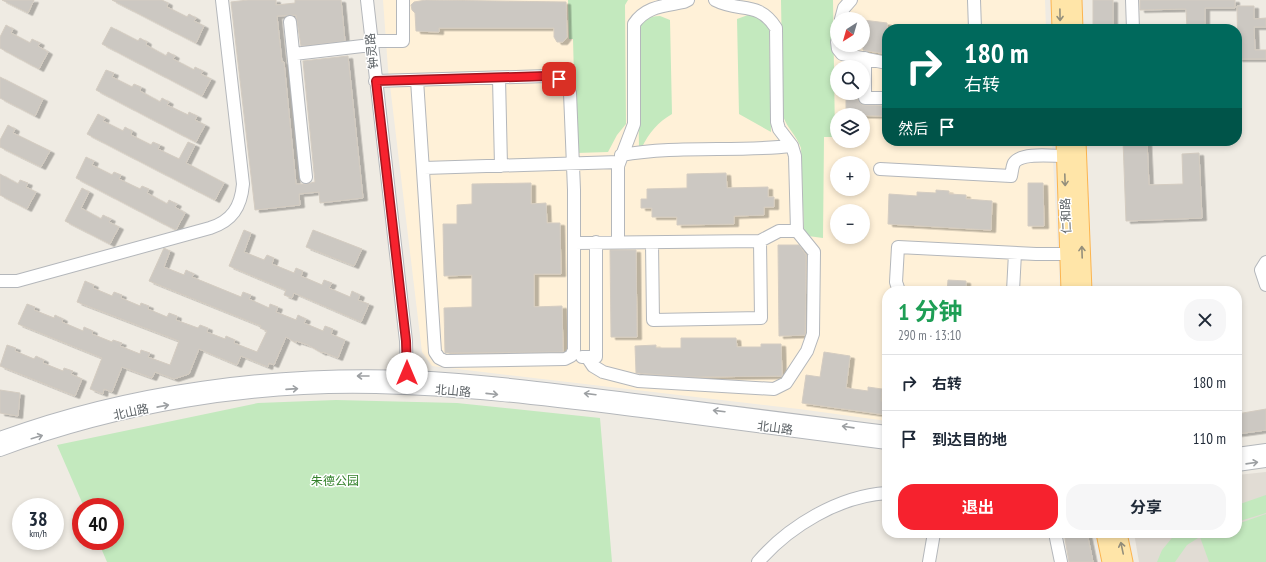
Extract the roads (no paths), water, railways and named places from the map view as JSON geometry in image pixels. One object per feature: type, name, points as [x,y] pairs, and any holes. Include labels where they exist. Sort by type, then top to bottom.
[{"type":"main road","points":[[1059,0],[1060,24]]},
{"type":"main road","points":[[1074,0],[1075,24]]},
{"type":"main road","name":"仁和路","points":[[1064,146],[1069,286]]},
{"type":"main road","name":"仁和路","points":[[1078,146],[1084,286]]},
{"type":"main road","points":[[1105,538],[1110,562]]},
{"type":"main road","points":[[1120,538],[1125,562]]},
{"type":"street","points":[[0,281],[16,281],[210,228],[223,223],[234,214],[241,201],[244,184],[222,0]]},
{"type":"street","name":"钟灵路","points":[[367,0],[406,341],[407,383]]},
{"type":"street","points":[[294,54],[371,43],[403,41],[403,0]]},
{"type":"street","points":[[618,241],[617,176],[620,158],[634,124],[634,24],[642,14],[652,8],[688,0]]},
{"type":"street","points":[[587,357],[593,366],[603,372],[638,381],[774,389],[779,388],[786,383],[807,351],[813,334],[814,252],[797,231],[796,156],[792,146],[779,129],[777,122],[776,28],[770,18],[761,10],[722,4],[715,0]]},
{"type":"street","points":[[843,12],[851,0]]},
{"type":"street","points":[[974,0],[975,24]]},
{"type":"street","points":[[1132,0],[1133,24]]},
{"type":"street","points":[[290,22],[306,177]]},
{"type":"street","points":[[840,52],[842,54],[882,62]]},
{"type":"street","points":[[864,58],[865,98],[882,98]]},
{"type":"street","points":[[376,81],[547,76],[559,79],[566,84],[570,93],[574,190],[574,350],[571,356]]},
{"type":"street","points":[[499,78],[501,166]]},
{"type":"street","points":[[416,80],[424,168],[436,355],[445,361],[565,359],[571,356],[596,357],[596,242]]},
{"type":"street","points":[[424,168],[572,164],[620,158],[641,151],[759,149],[792,146]]},
{"type":"street","points":[[880,168],[1011,176],[1013,165],[1018,159],[1026,156],[1064,156]]},
{"type":"street","points":[[574,242],[618,241],[652,243],[760,241],[779,231],[797,231]]},
{"type":"street","points":[[652,243],[653,320],[715,319],[761,318],[760,241]]},
{"type":"street","points":[[897,286],[896,282],[898,247],[1067,254]]},
{"type":"street","points":[[1014,286],[1015,253]]},
{"type":"street","points":[[1266,262],[1261,270],[1266,285]]},
{"type":"street","name":"北山路","points":[[0,438],[95,410],[138,400],[207,388],[305,378],[564,391],[882,431]]},
{"type":"street","name":"北山路","points":[[0,450],[98,420],[208,398],[306,388],[407,383],[564,401],[882,442]]},
{"type":"street","points":[[1242,453],[1266,450]]},
{"type":"street","points":[[1242,464],[1266,461]]},
{"type":"street","points":[[758,562],[784,537],[814,517],[856,499],[882,494]]},
{"type":"street","points":[[929,562],[933,538]]},
{"type":"street","points":[[1056,538],[1061,562]]},
{"type":"park label","name":"朱德公园","points":[[335,481]]}]
